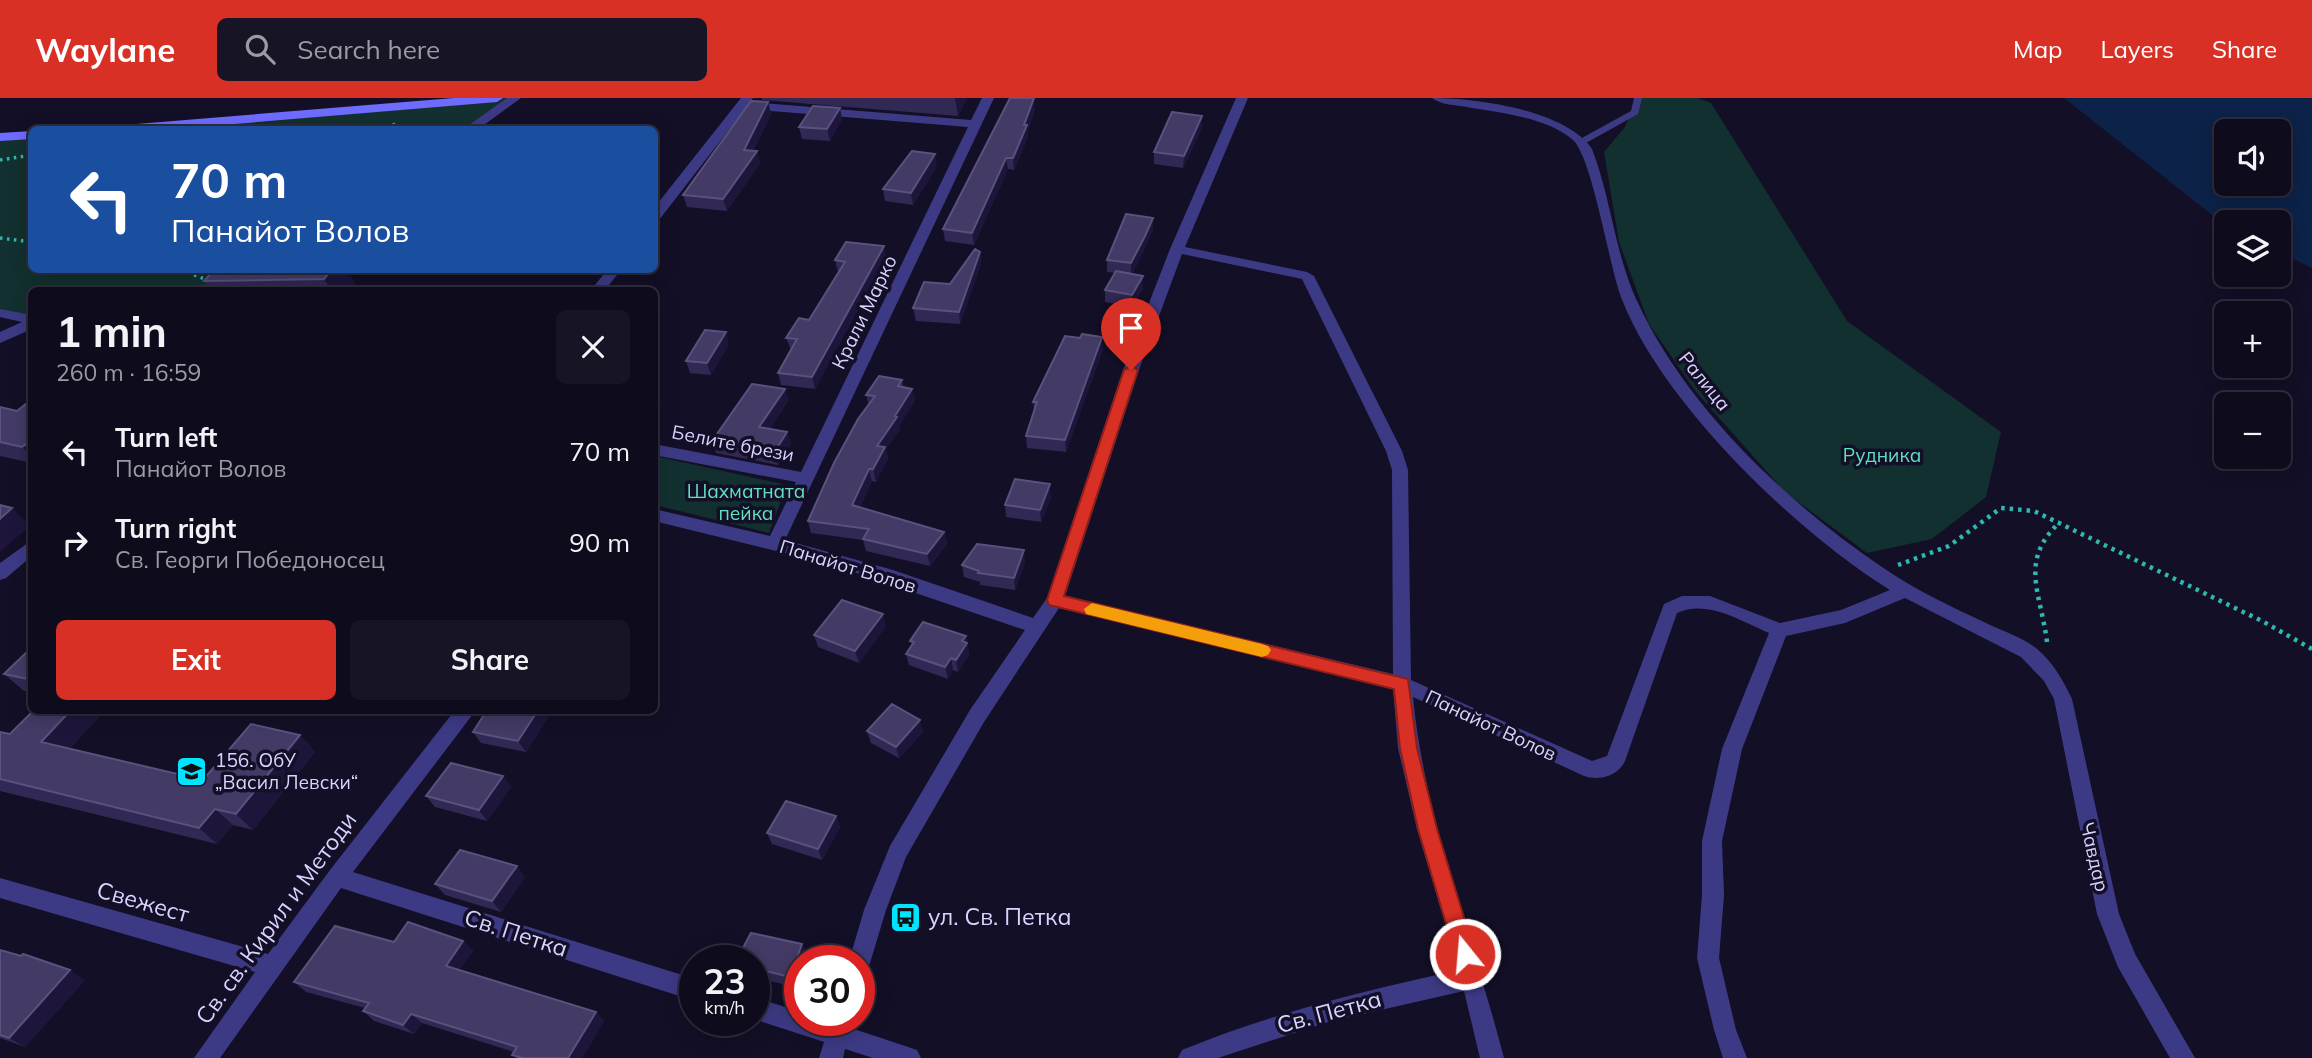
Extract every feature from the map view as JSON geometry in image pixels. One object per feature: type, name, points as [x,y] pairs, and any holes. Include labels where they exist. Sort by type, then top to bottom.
[{"type":"street","points":[[160,126],[497,98]]},
{"type":"street","points":[[474,126],[515,98]]},
{"type":"street","name":"Крали Марко","points":[[775,543],[988,98]]},
{"type":"street","points":[[864,945],[875,910],[903,842],[977,716],[1055,600],[1131,370],[1177,250],[1242,98]]},
{"type":"street","points":[[1438,98],[1548,122],[1569,130],[1583,141]]},
{"type":"street","points":[[658,212],[744,102],[976,124]]},
{"type":"street","points":[[0,137],[28,135]]},
{"type":"street","name":"Ралица","points":[[1583,141],[1617,265],[1629,299],[1649,340],[1681,384],[1741,455],[1778,493],[1878,573],[2035,658]]},
{"type":"street","points":[[1177,250],[1299,272],[1311,280],[1394,451],[1400,470],[1402,684],[1408,748],[1427,829],[1493,1058]]},
{"type":"street","points":[[600,287],[612,273]]},
{"type":"street","points":[[3,315],[28,320]]},
{"type":"street","points":[[0,338],[28,323]]},
{"type":"street","name":"Белите брези","points":[[658,450],[804,478]]},
{"type":"street","name":"Панайот Волов","points":[[658,516],[775,543],[888,575],[983,611],[1039,627]]},
{"type":"street","points":[[0,573],[28,550]]},
{"type":"street","points":[[1735,1058],[1725,1030],[1708,958],[1713,895],[1712,841],[1717,804],[1732,749],[1779,630],[1836,620],[1907,589]]},
{"type":"street","name":"Панайот Волов","points":[[1055,600],[1402,684],[1583,768],[1600,769],[1609,767],[1615,761],[1670,609],[1678,603],[1700,601],[1779,630]]},
{"type":"street","name":"Чавдар","points":[[2035,658],[2063,699],[2108,914],[2126,960],[2183,1058]]},
{"type":"street","name":"Св. св. Кирил и Методи","points":[[206,1058],[337,877],[464,714]]},
{"type":"street","name":"Св. Петка","points":[[337,877],[679,985]]},
{"type":"street","name":"Свежест","points":[[0,888],[272,966]]},
{"type":"street","name":"Св. Петка","points":[[1190,1058],[1252,1033],[1358,1003],[1472,978]]},
{"type":"street","points":[[831,1058],[838,1036]]},
{"type":"street","points":[[858,1036],[909,1058]]},
{"type":"lane","points":[[1583,141],[1634,112],[1638,98]]},
{"type":"path","points":[[0,160],[28,156]]},
{"type":"path","points":[[0,237],[28,241]]},
{"type":"path","points":[[189,273],[216,283]]},
{"type":"path","points":[[1878,573],[1949,546],[2001,508],[2034,511],[2262,621],[2312,649]]},
{"type":"path","points":[[2035,658],[2047,642],[2045,617],[2033,579],[2038,548],[2046,533],[2061,522]]},
{"type":"green space","points":[[497,98],[515,98],[473,126],[160,126]]},
{"type":"green space","name":"Рудника","points":[[1637,98],[1698,98],[1711,103],[1847,321],[2001,432],[1986,497],[1932,539],[1867,553],[1785,492],[1696,392],[1649,324],[1619,242],[1604,152],[1625,127]]},
{"type":"green space","points":[[28,135],[28,273],[250,273],[229,287],[28,287],[28,319],[0,313],[0,137]]},
{"type":"green space","name":"Шахматната пейка","points":[[658,457],[787,485],[769,533],[658,506]]},
{"type":"water","points":[[2064,98],[2312,98],[2312,268],[2291,258],[2291,210],[2214,210],[2214,217]]},
{"type":"building","points":[[1010,98],[1034,98],[1024,125],[1027,125],[1013,158],[1006,158],[972,233],[943,229]]},
{"type":"building","points":[[751,101],[768,102],[744,150],[757,151],[723,199],[683,195]]},
{"type":"building","points":[[813,106],[840,108],[827,129],[799,127]]},
{"type":"building","points":[[1172,112],[1202,116],[1184,156],[1154,152]]},
{"type":"building","points":[[912,151],[935,154],[911,193],[883,189]]},
{"type":"building","points":[[1126,214],[1153,218],[1131,263],[1107,260]]},
{"type":"building","points":[[846,242],[884,246],[812,377],[778,373],[797,339],[786,338],[799,318],[809,320],[845,262],[835,260]]},
{"type":"building","points":[[975,249],[980,252],[959,312],[913,308],[924,282],[950,284]]},
{"type":"building","points":[[1116,271],[1143,276],[1132,295],[1105,290]]},
{"type":"building","points":[[211,273],[329,273],[324,279],[204,281]]},
{"type":"building","points":[[705,330],[726,332],[707,363],[686,361]]},
{"type":"building","points":[[1082,334],[1102,337],[1065,440],[1026,436],[1037,402],[1033,402],[1065,336],[1080,338]]},
{"type":"building","points":[[879,376],[902,380],[898,386],[912,389],[877,446],[885,447],[873,469],[869,469],[852,505],[944,532],[927,554],[863,539],[869,529],[808,521],[834,463],[858,419],[875,396],[866,395]]},
{"type":"building","points":[[752,384],[785,389],[759,427],[787,432],[774,453],[712,441]]},
{"type":"building","points":[[28,402],[28,443],[22,447],[0,442],[0,407],[17,411]]},
{"type":"building","points":[[1015,479],[1050,484],[1040,510],[1005,505]]},
{"type":"building","points":[[0,505],[12,508],[0,519]]},
{"type":"building","points":[[977,544],[1024,550],[1014,578],[978,573],[979,571],[962,565]]},
{"type":"building","points":[[842,600],[883,614],[855,651],[814,635]]},
{"type":"building","points":[[923,622],[966,636],[962,641],[967,643],[956,660],[951,658],[945,667],[906,654],[914,642],[910,641]]},
{"type":"building","points":[[28,651],[28,679],[4,674]]},
{"type":"building","points":[[892,704],[920,720],[896,747],[867,731]]},
{"type":"building","points":[[30,714],[67,714],[41,742],[203,780],[251,724],[300,735],[236,814],[215,809],[199,828],[0,779],[0,732],[10,734]]},
{"type":"building","points":[[484,714],[535,714],[518,741],[473,732]]},
{"type":"building","points":[[451,763],[503,776],[479,810],[426,796]]},
{"type":"building","points":[[786,801],[836,816],[818,849],[767,833]]},
{"type":"building","points":[[460,850],[517,866],[492,901],[435,884]]},
{"type":"building","points":[[408,922],[463,941],[446,966],[596,1012],[568,1058],[523,1058],[512,1055],[517,1047],[411,1014],[403,1025],[363,1011],[369,1003],[294,982],[335,926],[394,942]]},
{"type":"building","points":[[751,933],[802,944],[784,945],[784,976],[770,972],[770,945],[745,945]]},
{"type":"building","points":[[0,950],[21,956],[23,954],[70,970],[9,1038],[0,1035]]},
{"type":"slow traffic","points":[[1092,609],[1262,650]]},
{"type":"place","name":"156. ОбУ „Васил Левски“","points":[[192,771]]},
{"type":"place","name":"ул. Св. Петка","points":[[905,917]]},
{"type":"route","points":[[1131,370],[1055,600],[1402,684],[1408,748],[1427,829],[1465,954]]}]
